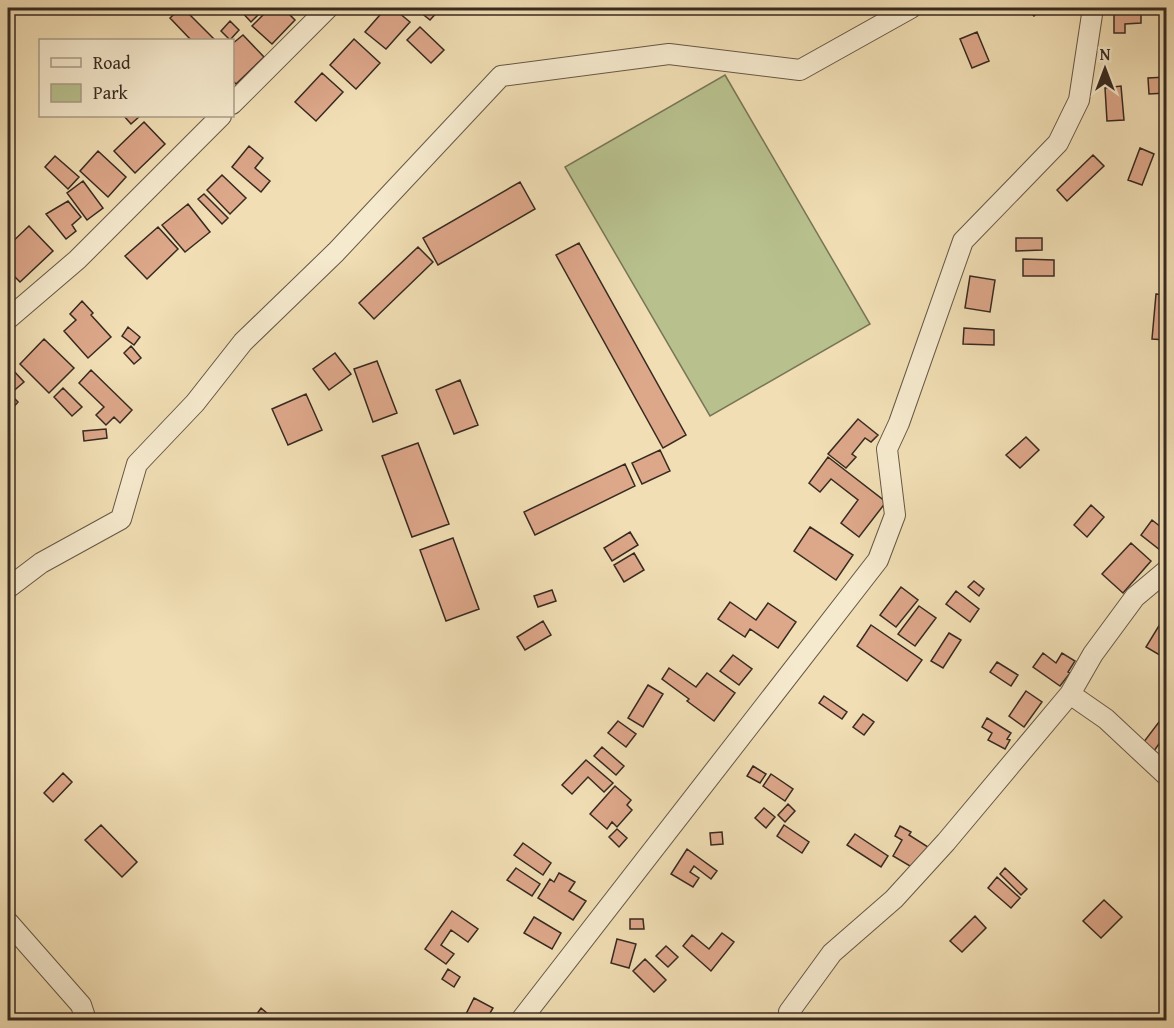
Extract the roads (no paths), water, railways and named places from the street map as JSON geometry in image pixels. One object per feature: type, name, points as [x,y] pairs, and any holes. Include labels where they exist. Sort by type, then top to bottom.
[{"type":"street","points":[[234,102],[328,8]]},
{"type":"street","points":[[8,588],[41,563],[121,519],[137,464],[195,403],[243,342],[336,252],[501,76],[669,54],[800,70],[911,8]]},
{"type":"street","points":[[521,1020],[878,560],[895,515],[887,449],[903,412],[963,242],[1058,143],[1079,99],[1093,8]]},
{"type":"street","points":[[8,320],[77,261],[220,117]]},
{"type":"street","points":[[789,1011],[832,953],[894,900],[946,842],[1070,694],[1093,654],[1135,597],[1167,570]]},
{"type":"street","points":[[1070,694],[1106,719],[1167,775]]},
{"type":"street","points":[[8,922],[81,1005],[86,1020]]}]
